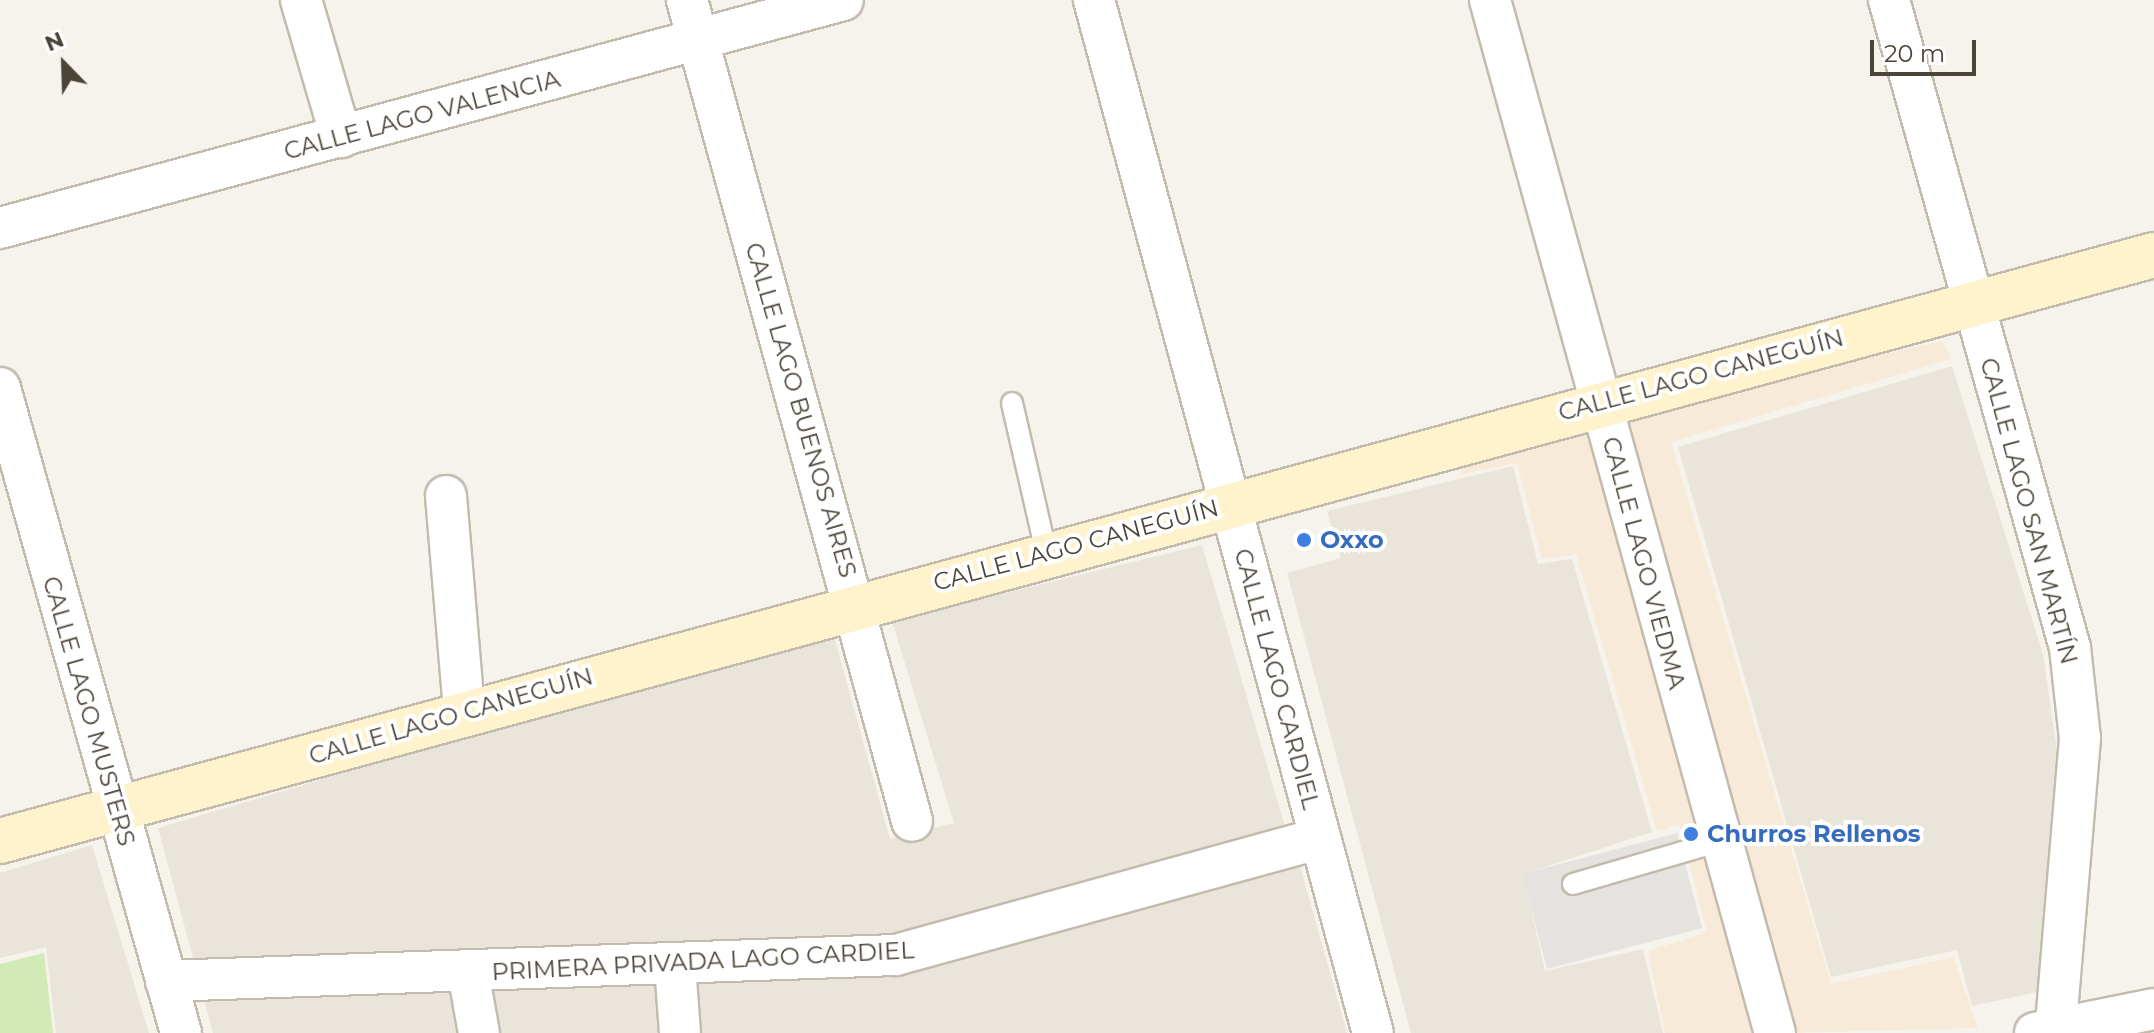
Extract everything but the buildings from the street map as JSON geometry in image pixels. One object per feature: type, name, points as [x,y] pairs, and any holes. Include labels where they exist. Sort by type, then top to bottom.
[{"type":"street","points":[[301,0],[341,137]]},
{"type":"street","name":"CALLE LAGO BUENOS AIRES","points":[[687,0],[912,821]]},
{"type":"street","name":"CALLE LAGO VALENCIA","points":[[0,228],[843,0]]},
{"type":"street","name":"CALLE LAGO CARDIEL","points":[[1094,0],[1373,1033]]},
{"type":"street","name":"CALLE LAGO VIEDMA","points":[[1490,0],[1775,1033]]},
{"type":"street","name":"CALLE LAGO SAN MARTÍN","points":[[1889,0],[2070,648],[2080,738],[2048,1032]]},
{"type":"street","name":"CALLE LAGO CANEGUÍN","points":[[0,841],[464,711],[1046,552],[1231,505],[1973,300],[2154,259]]},
{"type":"street","name":"CALLE LAGO MUSTERS","points":[[0,388],[181,1033]]},
{"type":"street","points":[[446,496],[464,711]]},
{"type":"street","name":"PRIMERA PRIVADA LAGO CARDIEL","points":[[166,981],[896,955],[955,944],[1320,838]]},
{"type":"street","points":[[675,965],[680,1033]]},
{"type":"street","points":[[468,972],[479,1033]]},
{"type":"street","points":[[2048,1032],[2154,1009]]},
{"type":"lane","points":[[1012,403],[1046,552]]},
{"type":"lane","points":[[1573,884],[1720,841]]},
{"type":"shaded area","points":[[1943,341],[1951,359],[1671,442],[1831,984],[1953,957],[1978,1028],[1785,1033],[1618,414]]},
{"type":"shaded area","points":[[1952,366],[2043,654],[2063,792],[2051,989],[1972,1006],[1957,950],[1831,977],[1678,447]]},
{"type":"shaded area","points":[[1590,422],[1757,1033],[1665,1033],[1648,951],[1707,932],[1679,824],[1657,831],[1576,554],[1542,559],[1517,463],[1462,474],[1458,455]]},
{"type":"shaded area","points":[[1513,466],[1538,564],[1572,559],[1652,832],[1523,874],[1545,971],[1643,949],[1663,1033],[1411,1033],[1287,573],[1341,558],[1327,511]]},
{"type":"shaded area","points":[[1202,545],[1289,840],[913,942],[195,965],[158,828],[832,629],[890,839],[954,823],[892,621]]},
{"type":"shaded area","points":[[1677,833],[1702,928],[1547,969],[1522,874]]},
{"type":"shaded area","points":[[92,845],[149,1033],[56,1033],[46,947],[0,958],[0,873]]},
{"type":"shaded area","points":[[1298,859],[1347,1033],[687,1033],[671,974],[857,969]]},
{"type":"shaded area","points":[[662,977],[669,1033],[491,1033],[483,986]]},
{"type":"shaded area","points":[[457,986],[468,1033],[213,1033],[203,996]]},
{"type":"green space","points":[[44,953],[53,1033],[0,1033],[0,964]]},
{"type":"place","name":"Oxxo","points":[[1304,540]]},
{"type":"place","name":"Churros Rellenos","points":[[1691,834]]}]
